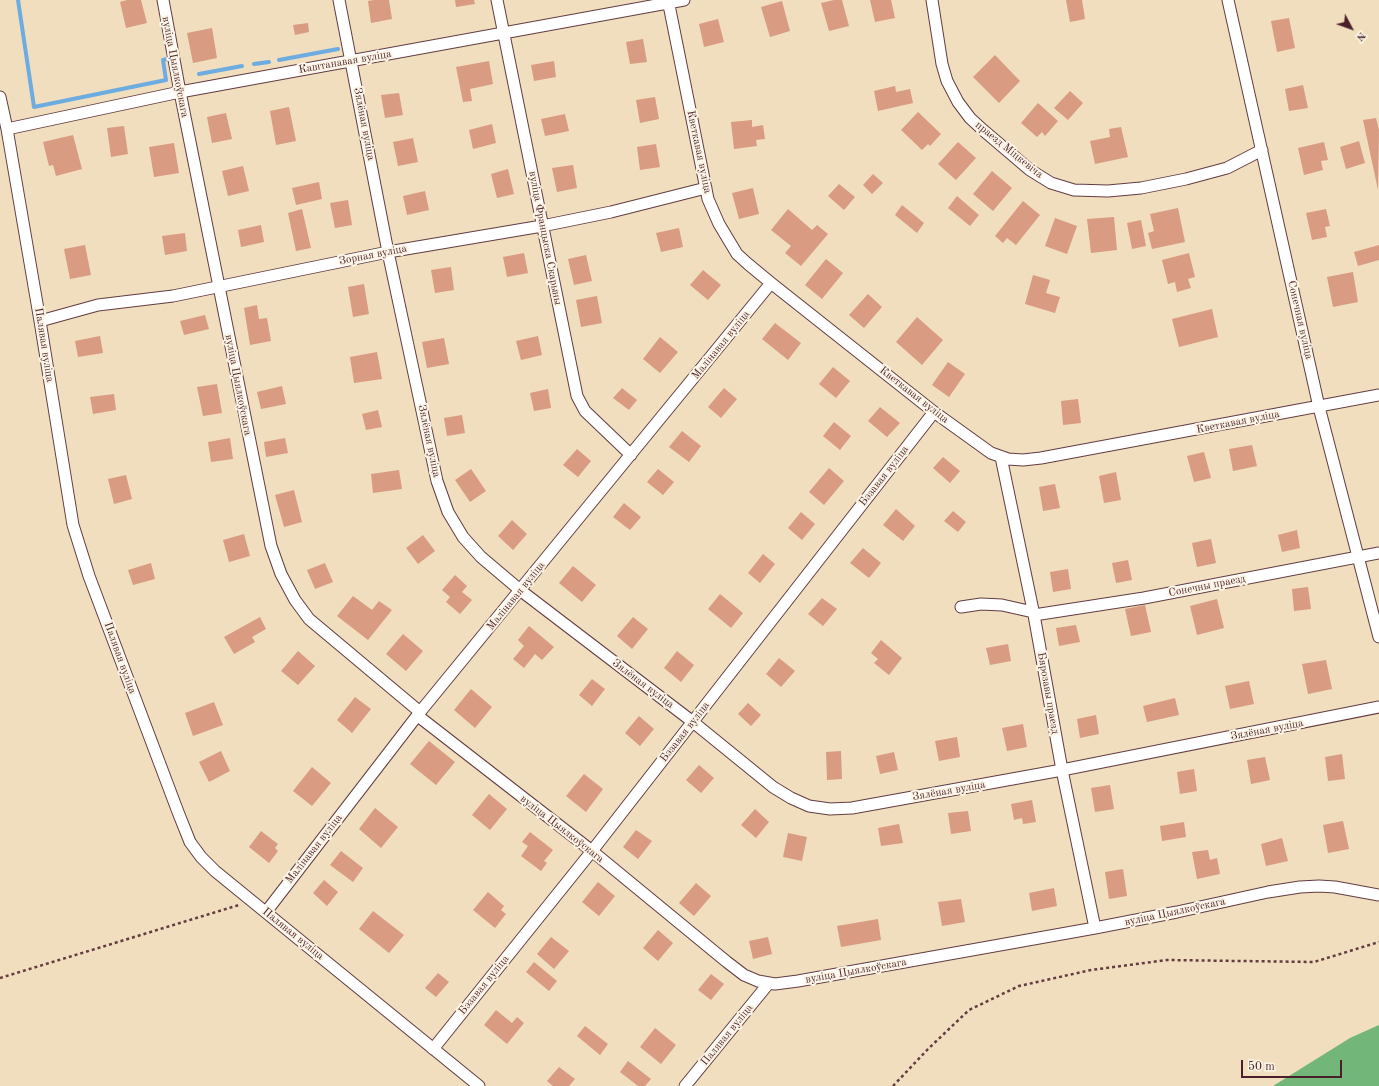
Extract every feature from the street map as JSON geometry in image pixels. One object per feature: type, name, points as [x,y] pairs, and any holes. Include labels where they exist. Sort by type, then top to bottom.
[{"type":"street","name":"вуліца Цыялкоўскага","points":[[162,0],[271,546],[281,574],[295,600],[309,619],[419,714],[592,851],[744,975],[758,981],[769,983],[798,981],[1095,928],[1268,892],[1300,887],[1335,887],[1379,895]]},
{"type":"street","name":"Зялёная вуліца","points":[[339,0],[388,252],[437,481],[448,512],[463,538],[481,557],[520,590],[693,722],[773,787],[791,798],[809,806],[830,809],[852,808],[1062,770],[1379,707]]},
{"type":"street","name":"вуліца Францыска Скарыны","points":[[497,0],[577,396],[585,411],[631,455]]},
{"type":"street","name":"Каштанавая вуліца","points":[[7,129],[180,92],[684,0]]},
{"type":"street","name":"праезд Міцкевіча","points":[[932,0],[942,64],[947,81],[958,102],[970,118],[983,130],[1030,170],[1051,183],[1074,190],[1108,191],[1141,188],[1186,179],[1227,168],[1262,150]]},
{"type":"street","name":"Сонечная вуліца","points":[[1228,0],[1319,407],[1379,637]]},
{"type":"street","name":"Кветкавая вуліца","points":[[668,2],[708,199],[719,224],[737,254],[771,284],[934,412],[991,453],[1008,460],[1041,458],[1379,395]]},
{"type":"street","name":"Палявая вуліца","points":[[0,97],[7,129],[40,321],[72,525],[89,576],[190,842],[201,857],[215,871],[479,1086]]},
{"type":"street","name":"Зорная вуліца","points":[[40,321],[98,305],[173,296],[388,252],[542,226],[611,212],[706,188]]},
{"type":"street","name":"Малінавая вуліца","points":[[266,912],[419,714],[771,284]]},
{"type":"street","name":"Бэзавая вуліца","points":[[433,1048],[592,851],[934,412]]},
{"type":"street","name":"Бярозавы праезд","points":[[1001,457],[1034,613],[1062,770],[1095,928]]},
{"type":"street","name":"Сонечны праезд","points":[[961,607],[981,604],[1002,605],[1034,613],[1144,598],[1379,553]]},
{"type":"street","name":"Палявая вуліца","points":[[685,1086],[769,983]]},
{"type":"path","points":[[0,978],[253,901]]},
{"type":"path","points":[[893,1086],[928,1049],[969,1010],[1019,986],[1091,970],[1167,960],[1314,962],[1379,942]]},
{"type":"green space","points":[[1379,1025],[1379,1086],[1273,1086],[1350,1038]]},
{"type":"building","points":[[127,0],[141,0],[147,23],[126,28],[120,2]]},
{"type":"building","points":[[389,0],[392,19],[371,23],[368,1]]},
{"type":"building","points":[[455,0],[474,0],[475,4],[456,7]]},
{"type":"building","points":[[842,0],[849,26],[829,31],[821,3]]},
{"type":"building","points":[[870,0],[891,0],[895,18],[875,22]]},
{"type":"building","points":[[1066,0],[1082,0],[1085,19],[1070,22]]},
{"type":"building","points":[[782,1],[790,31],[770,37],[761,7]]},
{"type":"building","points":[[1289,18],[1295,48],[1277,52],[1271,21]]},
{"type":"building","points":[[718,19],[724,42],[704,47],[699,24]]},
{"type":"building","points":[[308,23],[309,32],[295,35],[293,25]]},
{"type":"building","points":[[212,28],[217,58],[193,63],[187,33]]},
{"type":"building","points":[[643,39],[647,62],[630,64],[626,42]]},
{"type":"building","points":[[995,55],[1020,81],[999,103],[973,77]]},
{"type":"building","points":[[489,61],[493,84],[470,89],[472,101],[463,102],[456,67]]},
{"type":"building","points":[[554,61],[556,77],[534,81],[531,65]]},
{"type":"building","points":[[1303,85],[1308,108],[1289,111],[1285,89]]},
{"type":"building","points":[[895,86],[896,92],[910,89],[913,103],[878,111],[874,91]]},
{"type":"building","points":[[1070,91],[1083,103],[1068,120],[1054,108]]},
{"type":"building","points":[[399,93],[403,115],[385,118],[381,95]]},
{"type":"building","points":[[655,97],[659,119],[640,123],[636,100]]},
{"type":"building","points":[[1038,103],[1058,121],[1045,136],[1042,132],[1037,137],[1021,123]]},
{"type":"building","points":[[289,107],[296,141],[276,145],[270,111]]},
{"type":"building","points":[[918,112],[941,134],[930,146],[928,144],[922,150],[901,130]]},
{"type":"building","points":[[226,113],[232,139],[212,143],[207,117]]},
{"type":"building","points":[[565,114],[569,131],[545,136],[541,119]]},
{"type":"building","points":[[1376,118],[1379,130],[1378,190],[1363,120]]},
{"type":"building","points":[[752,120],[752,127],[763,125],[765,139],[756,140],[757,146],[734,149],[731,122]]},
{"type":"building","points":[[492,124],[496,143],[473,149],[469,130]]},
{"type":"building","points":[[124,126],[128,154],[111,157],[107,128]]},
{"type":"building","points":[[1121,127],[1128,157],[1095,164],[1090,141],[1110,137],[1109,129]]},
{"type":"building","points":[[73,135],[82,169],[56,176],[53,165],[49,166],[43,142]]},
{"type":"building","points":[[413,138],[418,162],[398,166],[393,142]]},
{"type":"building","points":[[1359,141],[1365,163],[1346,169],[1340,147]]},
{"type":"building","points":[[958,142],[976,158],[956,180],[938,164]]},
{"type":"building","points":[[1324,142],[1328,160],[1321,161],[1323,170],[1304,175],[1298,148]]},
{"type":"building","points":[[174,143],[179,173],[154,177],[149,147]]},
{"type":"building","points":[[656,144],[660,167],[640,170],[637,147]]},
{"type":"building","points":[[573,165],[577,188],[557,192],[552,168]]},
{"type":"building","points":[[243,166],[249,191],[228,196],[222,171]]},
{"type":"building","points":[[508,169],[514,194],[497,198],[491,174]]},
{"type":"building","points":[[992,171],[1012,188],[993,211],[973,194]]},
{"type":"building","points":[[873,174],[883,183],[872,194],[863,185]]},
{"type":"building","points":[[319,182],[322,199],[296,205],[292,188]]},
{"type":"building","points":[[839,184],[855,197],[844,210],[828,196]]},
{"type":"building","points":[[753,188],[759,214],[739,219],[732,193]]},
{"type":"building","points":[[425,191],[429,210],[407,215],[403,196]]},
{"type":"building","points":[[957,196],[979,215],[970,226],[948,208]]},
{"type":"building","points":[[348,200],[352,225],[335,228],[330,203]]},
{"type":"building","points":[[1023,201],[1040,215],[1016,245],[1007,238],[1003,243],[995,236]]},
{"type":"building","points":[[902,205],[924,223],[917,233],[895,215]]},
{"type":"building","points":[[1178,208],[1185,242],[1152,249],[1148,233],[1154,231],[1150,214]]},
{"type":"building","points":[[302,209],[311,248],[296,251],[288,213]]},
{"type":"building","points":[[788,209],[812,230],[817,225],[828,234],[801,266],[785,253],[791,246],[771,230]]},
{"type":"building","points":[[1326,209],[1330,226],[1325,227],[1327,237],[1312,240],[1306,213]]},
{"type":"building","points":[[1114,217],[1117,250],[1091,253],[1087,219]]},
{"type":"building","points":[[1055,218],[1077,226],[1067,254],[1045,246]]},
{"type":"building","points":[[1141,220],[1146,246],[1132,249],[1127,223]]},
{"type":"building","points":[[261,225],[264,242],[241,247],[238,230]]},
{"type":"building","points":[[679,228],[683,247],[661,252],[656,233]]},
{"type":"building","points":[[185,233],[187,251],[165,255],[162,236]]},
{"type":"building","points":[[85,245],[91,275],[70,279],[64,249]]},
{"type":"building","points":[[1379,245],[1379,260],[1358,266],[1354,252]]},
{"type":"building","points":[[524,253],[528,273],[507,277],[503,257]]},
{"type":"building","points":[[1189,253],[1195,277],[1188,279],[1191,288],[1177,292],[1175,282],[1168,284],[1162,260]]},
{"type":"building","points":[[586,255],[592,281],[574,285],[568,259]]},
{"type":"building","points":[[826,259],[843,273],[822,299],[805,285]]},
{"type":"building","points":[[451,267],[454,290],[435,293],[431,270]]},
{"type":"building","points":[[703,270],[721,285],[708,300],[690,285]]},
{"type":"building","points":[[1353,272],[1358,302],[1333,307],[1327,277]]},
{"type":"building","points":[[1033,275],[1050,280],[1046,293],[1060,297],[1055,313],[1025,304]]},
{"type":"building","points":[[364,284],[369,314],[353,317],[348,287]]},
{"type":"building","points":[[868,294],[882,307],[864,328],[849,315]]},
{"type":"building","points":[[597,296],[602,323],[581,327],[576,300]]},
{"type":"building","points":[[257,305],[259,319],[267,318],[271,341],[250,345],[244,308]]},
{"type":"building","points":[[1212,309],[1218,337],[1179,347],[1172,319]]},
{"type":"building","points":[[205,315],[209,329],[184,335],[180,321]]},
{"type":"building","points":[[917,317],[943,340],[922,365],[896,342]]},
{"type":"building","points":[[775,323],[801,343],[788,360],[762,339]]},
{"type":"building","points":[[100,336],[103,353],[78,357],[75,341]]},
{"type":"building","points":[[538,336],[542,355],[521,360],[516,341]]},
{"type":"building","points":[[660,337],[678,352],[660,373],[643,359]]},
{"type":"building","points":[[444,338],[449,364],[427,368],[422,342]]},
{"type":"building","points":[[377,352],[382,379],[354,383],[350,357]]},
{"type":"building","points":[[948,362],[965,374],[949,397],[932,385]]},
{"type":"building","points":[[833,367],[850,381],[836,398],[819,384]]},
{"type":"building","points":[[217,384],[222,413],[203,416],[197,387]]},
{"type":"building","points":[[282,386],[286,404],[261,409],[257,392]]},
{"type":"building","points":[[622,388],[637,400],[629,410],[613,398]]},
{"type":"building","points":[[724,388],[737,399],[721,418],[708,407]]},
{"type":"building","points":[[548,389],[551,408],[534,411],[530,393]]},
{"type":"building","points":[[114,394],[116,410],[93,414],[90,397]]},
{"type":"building","points":[[1078,399],[1081,423],[1063,425],[1061,401]]},
{"type":"building","points":[[880,407],[900,423],[887,437],[868,421]]},
{"type":"building","points":[[378,410],[382,427],[366,430],[362,414]]},
{"type":"building","points":[[462,415],[465,433],[447,436],[444,418]]},
{"type":"building","points":[[834,422],[851,436],[840,450],[823,436]]},
{"type":"building","points":[[682,431],[701,446],[689,462],[669,447]]},
{"type":"building","points":[[230,438],[233,459],[211,462],[208,442]]},
{"type":"building","points":[[285,438],[288,453],[266,457],[264,442]]},
{"type":"building","points":[[1252,445],[1257,466],[1233,471],[1229,449]]},
{"type":"building","points":[[577,449],[591,461],[578,477],[563,465]]},
{"type":"building","points":[[1204,452],[1211,478],[1194,482],[1187,456]]},
{"type":"building","points":[[943,457],[960,471],[950,483],[933,468]]},
{"type":"building","points":[[829,468],[844,481],[824,505],[809,492]]},
{"type":"building","points":[[471,469],[486,491],[470,502],[455,480]]},
{"type":"building","points":[[658,469],[674,482],[663,495],[647,482]]},
{"type":"building","points":[[399,470],[402,489],[373,493],[371,474]]},
{"type":"building","points":[[1116,472],[1121,500],[1104,503],[1099,476]]},
{"type":"building","points":[[126,475],[132,499],[114,504],[108,479]]},
{"type":"building","points":[[1055,484],[1060,508],[1043,511],[1039,487]]},
{"type":"building","points":[[294,490],[302,522],[284,527],[275,495]]},
{"type":"building","points":[[624,503],[641,517],[630,530],[613,517]]},
{"type":"building","points":[[896,509],[915,526],[903,541],[883,525]]},
{"type":"building","points":[[953,511],[966,522],[958,532],[944,521]]},
{"type":"building","points":[[801,512],[815,524],[802,540],[788,528]]},
{"type":"building","points":[[512,520],[527,534],[513,550],[498,536]]},
{"type":"building","points":[[1297,530],[1300,548],[1282,552],[1278,535]]},
{"type":"building","points":[[244,534],[250,556],[229,562],[223,540]]},
{"type":"building","points":[[423,535],[435,551],[418,564],[406,548]]},
{"type":"building","points":[[1211,539],[1216,563],[1197,567],[1192,543]]},
{"type":"building","points":[[863,548],[881,563],[869,578],[850,563]]},
{"type":"building","points":[[763,554],[775,564],[760,583],[748,573]]},
{"type":"building","points":[[1128,560],[1132,580],[1116,583],[1112,563]]},
{"type":"building","points":[[151,563],[155,579],[133,585],[128,570]]},
{"type":"building","points":[[325,563],[333,582],[315,589],[307,570]]},
{"type":"building","points":[[573,566],[596,585],[582,602],[559,583]]},
{"type":"building","points":[[1068,569],[1071,589],[1053,592],[1050,572]]},
{"type":"building","points":[[455,575],[467,586],[462,592],[472,600],[460,614],[446,602],[450,597],[442,590]]},
{"type":"building","points":[[1308,587],[1311,609],[1294,611],[1292,589]]},
{"type":"building","points":[[720,594],[743,613],[731,628],[708,609]]},
{"type":"building","points":[[353,596],[372,610],[379,601],[392,610],[368,640],[337,616]]},
{"type":"building","points":[[822,598],[837,609],[823,626],[808,614]]},
{"type":"building","points":[[1217,599],[1224,628],[1197,635],[1190,606]]},
{"type":"building","points":[[1145,605],[1151,632],[1131,636],[1125,609]]},
{"type":"building","points":[[260,617],[266,629],[252,637],[255,642],[234,654],[224,637]]},
{"type":"building","points":[[633,617],[648,629],[632,649],[617,636]]},
{"type":"building","points":[[1076,625],[1080,642],[1059,646],[1056,628]]},
{"type":"building","points":[[529,626],[554,647],[542,660],[535,654],[524,668],[513,659],[524,646],[518,640]]},
{"type":"building","points":[[403,634],[423,651],[406,671],[386,654]]},
{"type":"building","points":[[881,640],[902,658],[889,675],[874,663],[878,659],[871,653]]},
{"type":"building","points":[[1008,644],[1011,661],[990,665],[986,648]]},
{"type":"building","points":[[298,651],[315,666],[298,685],[281,671]]},
{"type":"building","points":[[677,651],[694,665],[681,682],[664,668]]},
{"type":"building","points":[[779,658],[795,671],[781,687],[766,674]]},
{"type":"building","points":[[1326,660],[1332,689],[1308,694],[1302,664]]},
{"type":"building","points":[[592,679],[605,689],[592,706],[579,695]]},
{"type":"building","points":[[1249,681],[1254,704],[1230,709],[1225,686]]},
{"type":"building","points":[[471,689],[492,707],[475,728],[454,710]]},
{"type":"building","points":[[355,697],[371,709],[352,733],[337,720]]},
{"type":"building","points":[[1175,698],[1179,715],[1147,722],[1143,706]]},
{"type":"building","points":[[214,702],[223,725],[193,736],[185,713]]},
{"type":"building","points":[[748,703],[761,715],[751,726],[738,714]]},
{"type":"building","points":[[1096,715],[1099,734],[1080,738],[1077,719]]},
{"type":"building","points":[[639,716],[654,729],[640,746],[625,733]]},
{"type":"building","points":[[1023,724],[1027,747],[1007,751],[1002,728]]},
{"type":"building","points":[[957,737],[960,757],[939,761],[935,741]]},
{"type":"building","points":[[429,741],[455,762],[436,785],[410,764]]},
{"type":"building","points":[[221,751],[230,771],[209,782],[199,762]]},
{"type":"building","points":[[841,751],[842,779],[827,780],[826,752]]},
{"type":"building","points":[[894,752],[898,770],[880,774],[876,756]]},
{"type":"building","points":[[1342,754],[1345,779],[1328,781],[1325,757]]},
{"type":"building","points":[[1265,757],[1270,780],[1251,784],[1247,760]]},
{"type":"building","points":[[699,765],[714,778],[701,793],[686,780]]},
{"type":"building","points":[[312,767],[331,783],[312,806],[293,791]]},
{"type":"building","points":[[1194,769],[1197,791],[1180,794],[1177,772]]},
{"type":"building","points":[[584,774],[603,789],[586,812],[566,796]]},
{"type":"building","points":[[1110,785],[1114,809],[1095,812],[1091,788]]},
{"type":"building","points":[[489,794],[507,809],[490,830],[472,815]]},
{"type":"building","points":[[1032,800],[1036,822],[1023,824],[1022,818],[1014,820],[1011,804]]},
{"type":"building","points":[[375,808],[398,827],[381,848],[359,829]]},
{"type":"building","points":[[755,809],[769,822],[756,838],[741,825]]},
{"type":"building","points":[[968,811],[971,831],[951,834],[948,813]]},
{"type":"building","points":[[1343,821],[1349,849],[1328,853],[1323,825]]},
{"type":"building","points":[[1184,822],[1186,837],[1162,841],[1160,826]]},
{"type":"building","points":[[899,824],[903,843],[881,846],[878,828]]},
{"type":"building","points":[[636,830],[652,841],[638,859],[623,847]]},
{"type":"building","points":[[261,831],[278,844],[275,848],[278,851],[269,863],[249,847]]},
{"type":"building","points":[[530,832],[553,850],[544,861],[547,863],[541,871],[521,856],[528,846],[522,842]]},
{"type":"building","points":[[788,833],[807,837],[802,861],[783,857]]},
{"type":"building","points":[[1282,838],[1288,861],[1266,866],[1261,844]]},
{"type":"building","points":[[1208,850],[1210,860],[1217,858],[1220,874],[1197,879],[1192,852]]},
{"type":"building","points":[[341,851],[363,868],[353,882],[330,865]]},
{"type":"building","points":[[1123,869],[1127,896],[1109,899],[1105,872]]},
{"type":"building","points":[[324,880],[338,892],[327,906],[313,893]]},
{"type":"building","points":[[598,882],[615,896],[599,916],[582,902]]},
{"type":"building","points":[[696,883],[711,896],[694,916],[679,903]]},
{"type":"building","points":[[1054,888],[1057,906],[1032,911],[1029,893]]},
{"type":"building","points":[[488,892],[504,906],[501,910],[506,914],[495,928],[473,910]]},
{"type":"building","points":[[961,899],[965,922],[942,926],[938,902]]},
{"type":"building","points":[[373,911],[404,935],[389,953],[359,929]]},
{"type":"building","points":[[878,919],[881,940],[841,947],[837,926]]},
{"type":"building","points":[[658,930],[673,943],[658,961],[643,948]]},
{"type":"building","points":[[551,937],[569,951],[554,969],[537,954]]},
{"type":"building","points":[[768,937],[772,954],[753,959],[749,941]]},
{"type":"building","points":[[534,962],[557,981],[549,991],[526,972]]},
{"type":"building","points":[[438,973],[449,982],[436,997],[425,988]]},
{"type":"building","points":[[711,974],[724,984],[711,1000],[698,990]]},
{"type":"building","points":[[496,1010],[512,1023],[517,1017],[524,1023],[507,1044],[484,1025]]},
{"type":"building","points":[[585,1026],[608,1044],[600,1055],[577,1036]]},
{"type":"building","points":[[655,1028],[676,1045],[661,1064],[640,1047]]},
{"type":"building","points":[[628,1061],[651,1079],[645,1086],[638,1086],[620,1072]]},
{"type":"building","points":[[559,1067],[575,1079],[569,1086],[553,1086],[547,1081]]},
{"type":"waterway","points":[[18,0],[34,107],[166,80],[163,60],[167,59]]},
{"type":"waterway","points":[[279,60],[338,49]]},
{"type":"waterway","points":[[254,64],[269,62]]},
{"type":"waterway","points":[[199,74],[242,66]]}]
